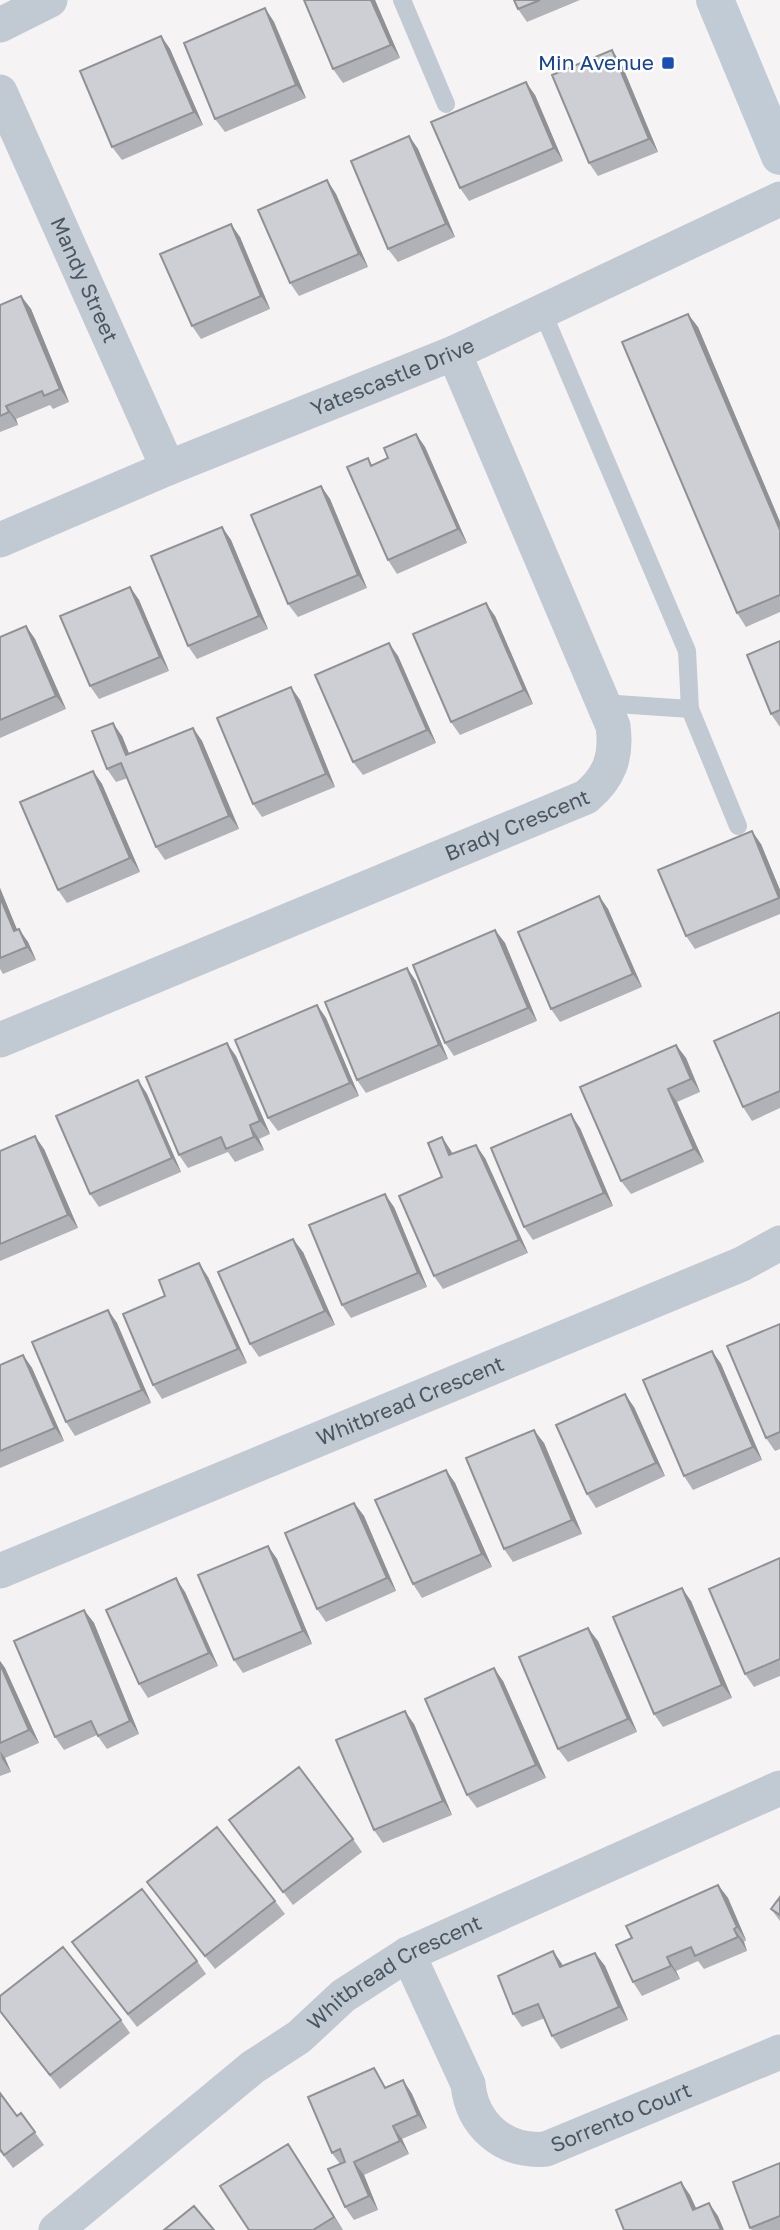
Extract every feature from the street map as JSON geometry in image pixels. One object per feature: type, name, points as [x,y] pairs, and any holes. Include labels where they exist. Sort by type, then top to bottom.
[{"type":"main road","points":[[715,0],[780,156]]},
{"type":"street","points":[[0,25],[50,0]]},
{"type":"street","name":"Mandy Street","points":[[0,92],[167,468]]},
{"type":"street","name":"Yatescastle Drive","points":[[0,540],[167,468],[454,353],[780,199]]},
{"type":"street","name":"Brady Crescent","points":[[0,1040],[586,797],[599,786],[609,770],[616,747],[613,726],[454,353]]},
{"type":"street","name":"Whitbread Crescent","points":[[0,1571],[742,1264],[780,1243]]},
{"type":"street","name":"Whitbread Crescent","points":[[56,2230],[253,2067],[299,2037],[343,1996],[408,1954],[780,1788]]},
{"type":"street","name":"Sorrento Court","points":[[408,1954],[468,2084],[471,2103],[479,2120],[496,2137],[518,2147],[546,2149],[780,2052]]},
{"type":"lane","points":[[402,0],[446,104]]},
{"type":"lane","points":[[543,313],[687,651],[690,709],[738,826]]},
{"type":"lane","points":[[602,703],[690,709]]},
{"type":"building","points":[[304,0],[371,0],[391,45],[333,69]]},
{"type":"building","points":[[514,0],[540,0],[518,9]]},
{"type":"building","points":[[265,8],[296,85],[215,119],[184,43]]},
{"type":"building","points":[[161,36],[194,112],[112,147],[80,71]]},
{"type":"building","points":[[612,50],[649,139],[589,163],[552,75]]},
{"type":"building","points":[[526,82],[554,148],[460,188],[431,122]]},
{"type":"building","points":[[409,136],[446,224],[388,249],[351,161]]},
{"type":"building","points":[[327,180],[359,254],[290,283],[258,210]]},
{"type":"building","points":[[231,224],[261,296],[192,326],[160,254]]},
{"type":"building","points":[[21,296],[60,389],[44,396],[42,391],[6,406],[9,412],[0,416],[0,305]]},
{"type":"building","points":[[688,314],[780,530],[780,595],[737,613],[622,342]]},
{"type":"building","points":[[416,434],[458,529],[388,560],[347,467],[368,458],[371,466],[388,458],[384,448]]},
{"type":"building","points":[[321,486],[358,575],[288,604],[251,515]]},
{"type":"building","points":[[222,527],[259,616],[188,646],[151,556]]},
{"type":"building","points":[[130,587],[160,657],[90,686],[60,616]]},
{"type":"building","points":[[486,603],[524,690],[451,722],[413,634]]},
{"type":"building","points":[[26,626],[56,696],[0,720],[0,637]]},
{"type":"building","points":[[780,641],[780,710],[771,714],[747,655]]},
{"type":"building","points":[[389,643],[427,730],[353,762],[315,675]]},
{"type":"building","points":[[291,687],[326,774],[253,804],[217,718]]},
{"type":"building","points":[[113,723],[126,755],[193,728],[229,816],[156,847],[121,763],[107,769],[92,731]]},
{"type":"building","points":[[93,771],[130,858],[58,890],[20,802]]},
{"type":"building","points":[[752,831],[779,898],[686,936],[658,870]]},
{"type":"building","points":[[599,896],[633,974],[551,1009],[518,932]]},
{"type":"building","points":[[0,897],[14,931],[19,929],[27,947],[0,958]]},
{"type":"building","points":[[495,930],[528,1008],[445,1043],[413,965]]},
{"type":"building","points":[[407,968],[439,1045],[357,1080],[325,1002]]},
{"type":"building","points":[[317,1005],[350,1083],[268,1118],[235,1040]]},
{"type":"building","points":[[780,1012],[780,1091],[743,1107],[714,1041]]},
{"type":"building","points":[[227,1043],[260,1121],[250,1125],[254,1137],[226,1149],[221,1137],[179,1155],[146,1077]]},
{"type":"building","points":[[676,1045],[691,1079],[668,1089],[694,1149],[621,1181],[580,1087]]},
{"type":"building","points":[[138,1080],[172,1158],[90,1194],[56,1116]]},
{"type":"building","points":[[571,1114],[604,1193],[524,1227],[491,1148]]},
{"type":"building","points":[[35,1136],[68,1215],[0,1244],[0,1151]]},
{"type":"building","points":[[442,1137],[449,1155],[476,1145],[519,1240],[434,1276],[399,1196],[442,1177],[428,1143]]},
{"type":"building","points":[[385,1194],[418,1273],[342,1305],[309,1225]]},
{"type":"building","points":[[293,1239],[325,1311],[250,1344],[218,1272]]},
{"type":"building","points":[[199,1263],[238,1349],[153,1385],[123,1314],[165,1296],[159,1280]]},
{"type":"building","points":[[108,1310],[142,1390],[66,1422],[32,1342]]},
{"type":"building","points":[[780,1324],[780,1432],[766,1438],[727,1346]]},
{"type":"building","points":[[712,1351],[753,1447],[684,1476],[643,1380]]},
{"type":"building","points":[[23,1355],[55,1428],[0,1451],[0,1365]]},
{"type":"building","points":[[625,1394],[656,1463],[587,1494],[556,1425]]},
{"type":"building","points":[[534,1430],[572,1520],[504,1549],[466,1458]]},
{"type":"building","points":[[446,1470],[482,1554],[413,1584],[375,1500]]},
{"type":"building","points":[[354,1503],[387,1578],[317,1609],[285,1533]]},
{"type":"building","points":[[268,1546],[303,1631],[234,1660],[198,1575]]},
{"type":"building","points":[[780,1558],[780,1659],[745,1674],[709,1589]]},
{"type":"building","points":[[176,1578],[209,1653],[139,1684],[106,1610]]},
{"type":"building","points":[[682,1588],[722,1685],[654,1714],[613,1617]]},
{"type":"building","points":[[84,1610],[130,1721],[98,1736],[91,1721],[55,1737],[14,1641]]},
{"type":"building","points":[[588,1628],[628,1719],[558,1749],[519,1657]]},
{"type":"building","points":[[0,1664],[29,1730],[0,1743]]},
{"type":"building","points":[[494,1668],[536,1765],[467,1795],[425,1699]]},
{"type":"building","points":[[405,1711],[443,1801],[374,1830],[336,1740]]},
{"type":"building","points":[[299,1767],[353,1839],[283,1892],[229,1820]]},
{"type":"building","points":[[217,1827],[275,1901],[205,1956],[147,1882]]},
{"type":"building","points":[[718,1885],[737,1927],[734,1929],[738,1937],[695,1956],[691,1947],[667,1957],[671,1966],[633,1982],[616,1945],[632,1938],[626,1926]]},
{"type":"building","points":[[142,1889],[197,1961],[128,2014],[72,1942]]},
{"type":"building","points":[[780,1897],[780,1915],[771,1909]]},
{"type":"building","points":[[63,1947],[121,2020],[50,2075],[0,2011],[0,1996]]},
{"type":"building","points":[[553,1951],[560,1967],[595,1953],[619,2007],[552,2036],[538,2004],[513,2014],[498,1976]]},
{"type":"building","points":[[374,2068],[385,2088],[403,2080],[418,2115],[393,2126],[400,2141],[354,2162],[369,2196],[345,2207],[328,2169],[345,2162],[340,2149],[332,2153],[308,2097]]},
{"type":"building","points":[[0,2093],[17,2116],[21,2113],[35,2132],[4,2155],[0,2149]]},
{"type":"building","points":[[288,2144],[334,2217],[313,2230],[249,2230],[220,2186]]},
{"type":"building","points":[[780,2163],[780,2216],[750,2228],[733,2182]]},
{"type":"building","points":[[681,2182],[693,2210],[709,2203],[721,2230],[624,2230],[616,2210]]},
{"type":"building","points":[[194,2206],[214,2230],[164,2230]]},
{"type":"place","name":"Min Avenue","points":[[668,63]]}]
